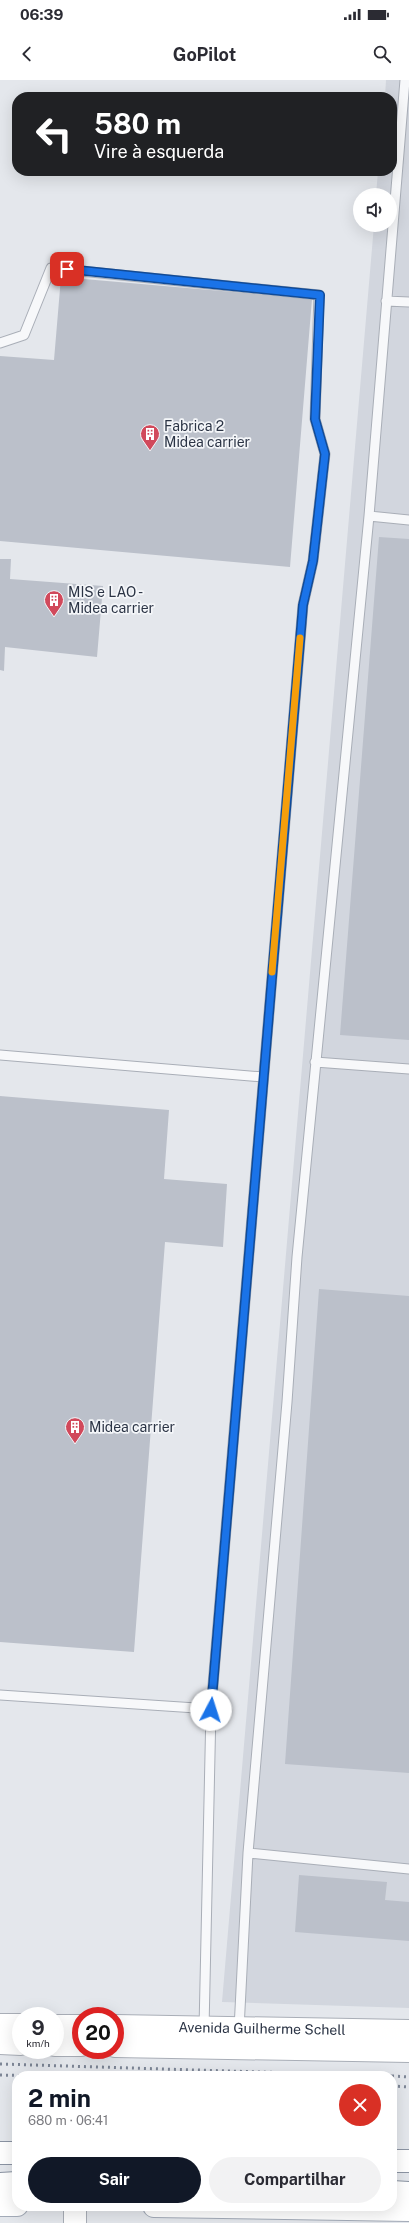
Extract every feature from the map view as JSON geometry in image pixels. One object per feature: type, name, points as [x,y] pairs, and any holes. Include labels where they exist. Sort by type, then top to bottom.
[{"type":"main road","points":[[0,2025],[12,2025]]},
{"type":"main road","name":"Avenida Guilherme Schell","points":[[124,2027],[204,2037],[239,2049],[409,2051]]},
{"type":"main road","name":"Avenida Guilherme Schell","points":[[124,2045],[204,2037],[239,2027],[409,2031]]},
{"type":"main road","points":[[0,2043],[12,2044]]},
{"type":"main road","points":[[0,2153],[12,2153]]},
{"type":"main road","points":[[397,2161],[409,2161]]},
{"type":"main road","points":[[0,2184],[12,2183]]},
{"type":"main road","points":[[397,2192],[409,2192]]},
{"type":"main road","points":[[0,2204],[12,2205]]},
{"type":"main road","points":[[397,2210],[409,2210]]},
{"type":"main road","points":[[75,2211],[75,2223]]},
{"type":"lane","points":[[397,173],[405,80]]},
{"type":"lane","points":[[239,2049],[248,1853],[315,1062],[369,516],[397,176]]},
{"type":"lane","points":[[0,343],[24,335],[52,268],[320,295],[315,419],[325,454],[313,561],[303,605],[211,1710],[204,2037]]},
{"type":"lane","points":[[386,301],[409,302]]},
{"type":"lane","points":[[369,516],[409,520]]},
{"type":"lane","points":[[0,1055],[263,1077]]},
{"type":"lane","points":[[315,1062],[409,1069]]},
{"type":"lane","points":[[0,1695],[211,1710]]},
{"type":"lane","points":[[248,1853],[409,1869]]},
{"type":"shaded area","points":[[386,80],[409,80],[409,2008],[222,2002],[373,232],[397,232],[397,188],[377,188],[378,176],[397,176],[397,92],[385,92]]},
{"type":"building","name":"Fabrica 2 Midea carrier","points":[[61,277],[312,299],[290,567],[0,541],[0,356],[54,360]]},
{"type":"building","points":[[379,537],[409,539],[409,1040],[340,1035]]},
{"type":"building","name":"MIS e LAO - Midea carrier","points":[[0,559],[11,559],[10,579],[103,586],[97,657],[5,647],[4,671],[0,670]]},
{"type":"building","name":"Midea carrier","points":[[0,1096],[169,1110],[164,1179],[227,1184],[223,1247],[165,1242],[134,1652],[0,1642]]},
{"type":"building","points":[[319,1289],[409,1296],[409,1773],[285,1764]]},
{"type":"building","points":[[299,1875],[387,1882],[385,1900],[409,1902],[409,1941],[295,1932]]},
{"type":"railway","points":[[0,2064],[229,2071]]},
{"type":"railway","points":[[0,2075],[12,2075]]},
{"type":"railway","points":[[397,2076],[409,2077]]},
{"type":"railway","points":[[397,2086],[409,2087]]},
{"type":"slow traffic","points":[[272,972],[300,638]]},
{"type":"place","name":"Fabrica 2 Midea carrier","points":[[150,451]]},
{"type":"place","name":"MIS e LAO - Midea carrier","points":[[54,617]]},
{"type":"place","name":"Midea carrier","points":[[75,1444]]},
{"type":"route","points":[[67,269],[320,295],[315,419],[325,454],[313,561],[303,605],[211,1710]]}]
